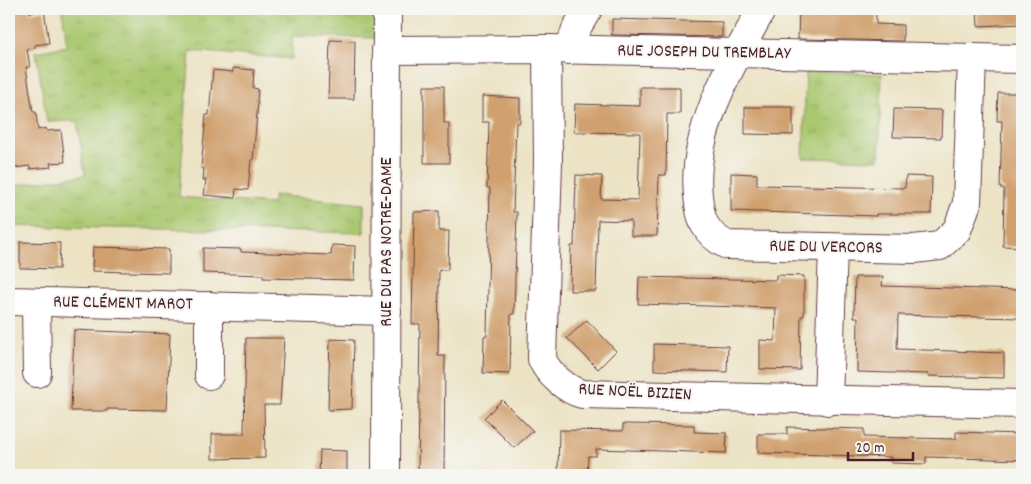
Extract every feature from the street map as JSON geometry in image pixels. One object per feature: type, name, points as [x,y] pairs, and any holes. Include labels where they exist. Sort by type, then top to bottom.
[{"type":"street","name":"RUE DU PAS NOTRE-DAME","points":[[386,475],[387,9]]},
{"type":"street","points":[[558,50],[576,29],[588,9]]},
{"type":"street","name":"RUE DU VERCORS","points":[[762,9],[736,53],[714,106],[699,148],[696,164],[696,183],[702,221],[717,240],[727,245],[914,249],[940,246],[957,230],[967,203],[972,59]]},
{"type":"street","name":"RUE JOSEPH DU TREMBLAY","points":[[386,50],[558,50],[1022,59]]},
{"type":"street","name":"RUE NOËL BIZIEN","points":[[558,50],[548,162],[542,359],[545,367],[572,391],[582,394],[1022,404]]},
{"type":"street","points":[[828,401],[833,248]]},
{"type":"street","name":"RUE CLÉMENT MAROT","points":[[9,301],[387,311]]},
{"type":"street","name":"RUE CLÉMENT MAROT","points":[[36,302],[37,373]]},
{"type":"street","name":"RUE CLÉMENT MAROT","points":[[209,306],[209,375]]},
{"type":"green space","points":[[62,9],[374,9],[375,38],[292,36],[292,59],[190,51],[179,197],[272,204],[274,195],[364,204],[364,233],[9,226],[9,186],[85,175],[77,121],[47,122],[36,52],[67,46]]},
{"type":"green space","points":[[806,71],[882,74],[879,160],[803,158]]},
{"type":"building","points":[[799,9],[876,9],[876,24],[903,25],[903,41],[798,39]]},
{"type":"building","points":[[977,9],[1022,9],[1022,24],[978,26]]},
{"type":"building","points":[[29,10],[30,13],[44,10],[49,43],[35,45],[35,48],[27,49],[30,67],[26,67],[33,112],[36,112],[38,130],[46,128],[47,131],[61,130],[65,162],[50,163],[51,167],[30,169],[30,166],[14,168],[13,161],[9,162],[9,12]]},
{"type":"building","points":[[612,19],[722,22],[722,37],[612,35]]},
{"type":"building","points":[[330,40],[355,41],[354,99],[328,99]]},
{"type":"building","points":[[233,68],[254,70],[253,88],[258,89],[253,160],[251,160],[248,190],[236,189],[235,198],[204,195],[206,180],[203,180],[204,169],[201,168],[213,70],[233,72]]},
{"type":"building","points":[[424,86],[444,86],[444,123],[449,123],[449,163],[424,163]]},
{"type":"building","points":[[640,87],[680,87],[680,114],[667,114],[666,175],[659,175],[657,236],[631,236],[631,221],[598,220],[596,291],[570,291],[571,246],[574,246],[576,175],[602,176],[601,199],[638,200],[640,133],[574,132],[575,104],[640,106]]},
{"type":"building","points":[[998,93],[1022,93],[1022,247],[1003,246],[1004,188],[1000,188],[1002,121],[997,121]]},
{"type":"building","points":[[482,96],[520,98],[520,123],[516,123],[513,212],[517,212],[514,314],[511,314],[510,374],[483,373],[484,336],[487,336],[490,188],[487,188],[489,122],[482,122]]},
{"type":"building","points":[[745,107],[793,107],[793,135],[745,134]]},
{"type":"building","points":[[894,109],[942,110],[941,138],[893,137]]},
{"type":"building","points":[[731,173],[757,174],[757,185],[905,188],[906,176],[932,177],[931,214],[876,214],[876,216],[731,211]]},
{"type":"building","points":[[439,211],[439,231],[449,231],[448,270],[439,270],[438,356],[445,356],[444,475],[418,475],[420,324],[412,324],[414,212]]},
{"type":"building","points":[[20,242],[60,243],[59,269],[20,268]]},
{"type":"building","points":[[332,245],[355,246],[354,280],[263,278],[263,275],[203,273],[203,248],[241,249],[241,252],[331,255]]},
{"type":"building","points":[[93,247],[169,249],[169,273],[92,271]]},
{"type":"building","points":[[776,275],[804,276],[804,316],[801,316],[800,370],[760,369],[760,340],[775,341],[776,308],[638,304],[639,277],[776,280]]},
{"type":"building","points":[[855,277],[883,277],[882,286],[1021,290],[1021,318],[898,315],[897,349],[1004,353],[1004,378],[857,372],[858,317],[854,317]]},
{"type":"building","points":[[587,320],[616,351],[598,369],[567,338]]},
{"type":"building","points":[[74,330],[170,334],[167,410],[107,409],[107,411],[71,411]]},
{"type":"building","points":[[246,338],[284,338],[280,405],[264,405],[265,458],[212,459],[212,434],[244,434]]},
{"type":"building","points":[[330,339],[354,340],[352,409],[328,410]]},
{"type":"building","points":[[654,344],[728,346],[727,372],[654,370]]},
{"type":"building","points":[[502,400],[533,431],[514,448],[484,418]]},
{"type":"building","points":[[623,424],[694,425],[694,432],[727,433],[726,453],[596,449],[596,456],[588,456],[587,475],[558,475],[559,430],[623,431]]},
{"type":"building","points":[[787,427],[864,429],[864,437],[956,439],[956,432],[1022,434],[1022,460],[926,457],[926,464],[891,463],[891,457],[758,453],[758,434],[787,434]]},
{"type":"building","points":[[320,450],[347,451],[347,475],[319,475]]}]
